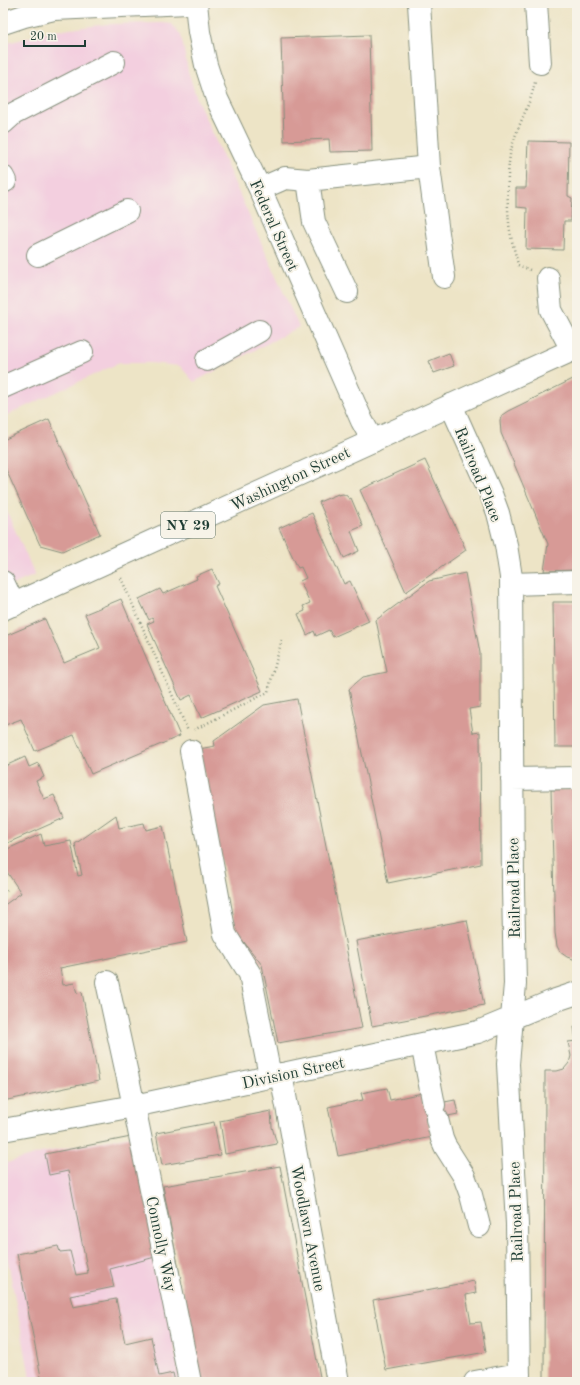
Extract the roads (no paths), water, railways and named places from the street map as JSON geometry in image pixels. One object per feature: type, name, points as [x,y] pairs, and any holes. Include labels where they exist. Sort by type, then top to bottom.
[{"type":"main road","points":[[3,24],[22,10],[54,9],[85,5],[188,3]]},
{"type":"main road","name":"Federal Street","points":[[196,3],[199,32],[206,65],[217,99],[260,189],[362,421],[373,441]]},
{"type":"main road","points":[[419,3],[429,167],[444,277]]},
{"type":"main road","points":[[536,3],[540,62]]},
{"type":"main road","points":[[3,123],[13,114],[114,62]]},
{"type":"main road","points":[[260,189],[285,178],[308,180],[429,167]]},
{"type":"main road","points":[[3,177],[5,181],[3,182]]},
{"type":"main road","points":[[308,180],[314,222],[346,292]]},
{"type":"main road","points":[[38,255],[127,211]]},
{"type":"main road","points":[[548,278],[551,310],[574,349]]},
{"type":"main road","points":[[207,360],[259,331]]},
{"type":"main road","name":"Washington Street","points":[[8,607],[574,349]]},
{"type":"main road","points":[[3,387],[82,352]]},
{"type":"main road","name":"Railroad Place","points":[[451,405],[498,513],[506,545],[511,584],[515,984],[508,1064],[517,1224],[519,1378]]},
{"type":"main road","points":[[3,582],[8,607]]},
{"type":"main road","points":[[511,584],[577,582]]},
{"type":"main road","name":"Woodlawn Avenue","points":[[191,751],[225,934],[250,974],[276,1075],[338,1382]]},
{"type":"main road","points":[[512,779],[577,778]]},
{"type":"main road","name":"Connolly Way","points":[[107,982],[134,1106],[190,1382]]},
{"type":"main road","name":"Division Street","points":[[3,1130],[134,1106],[478,1032],[577,993]]},
{"type":"main road","points":[[422,1044],[435,1112],[442,1139],[464,1176],[471,1195],[479,1226]]},
{"type":"main road","points":[[475,1382],[519,1378]]}]
